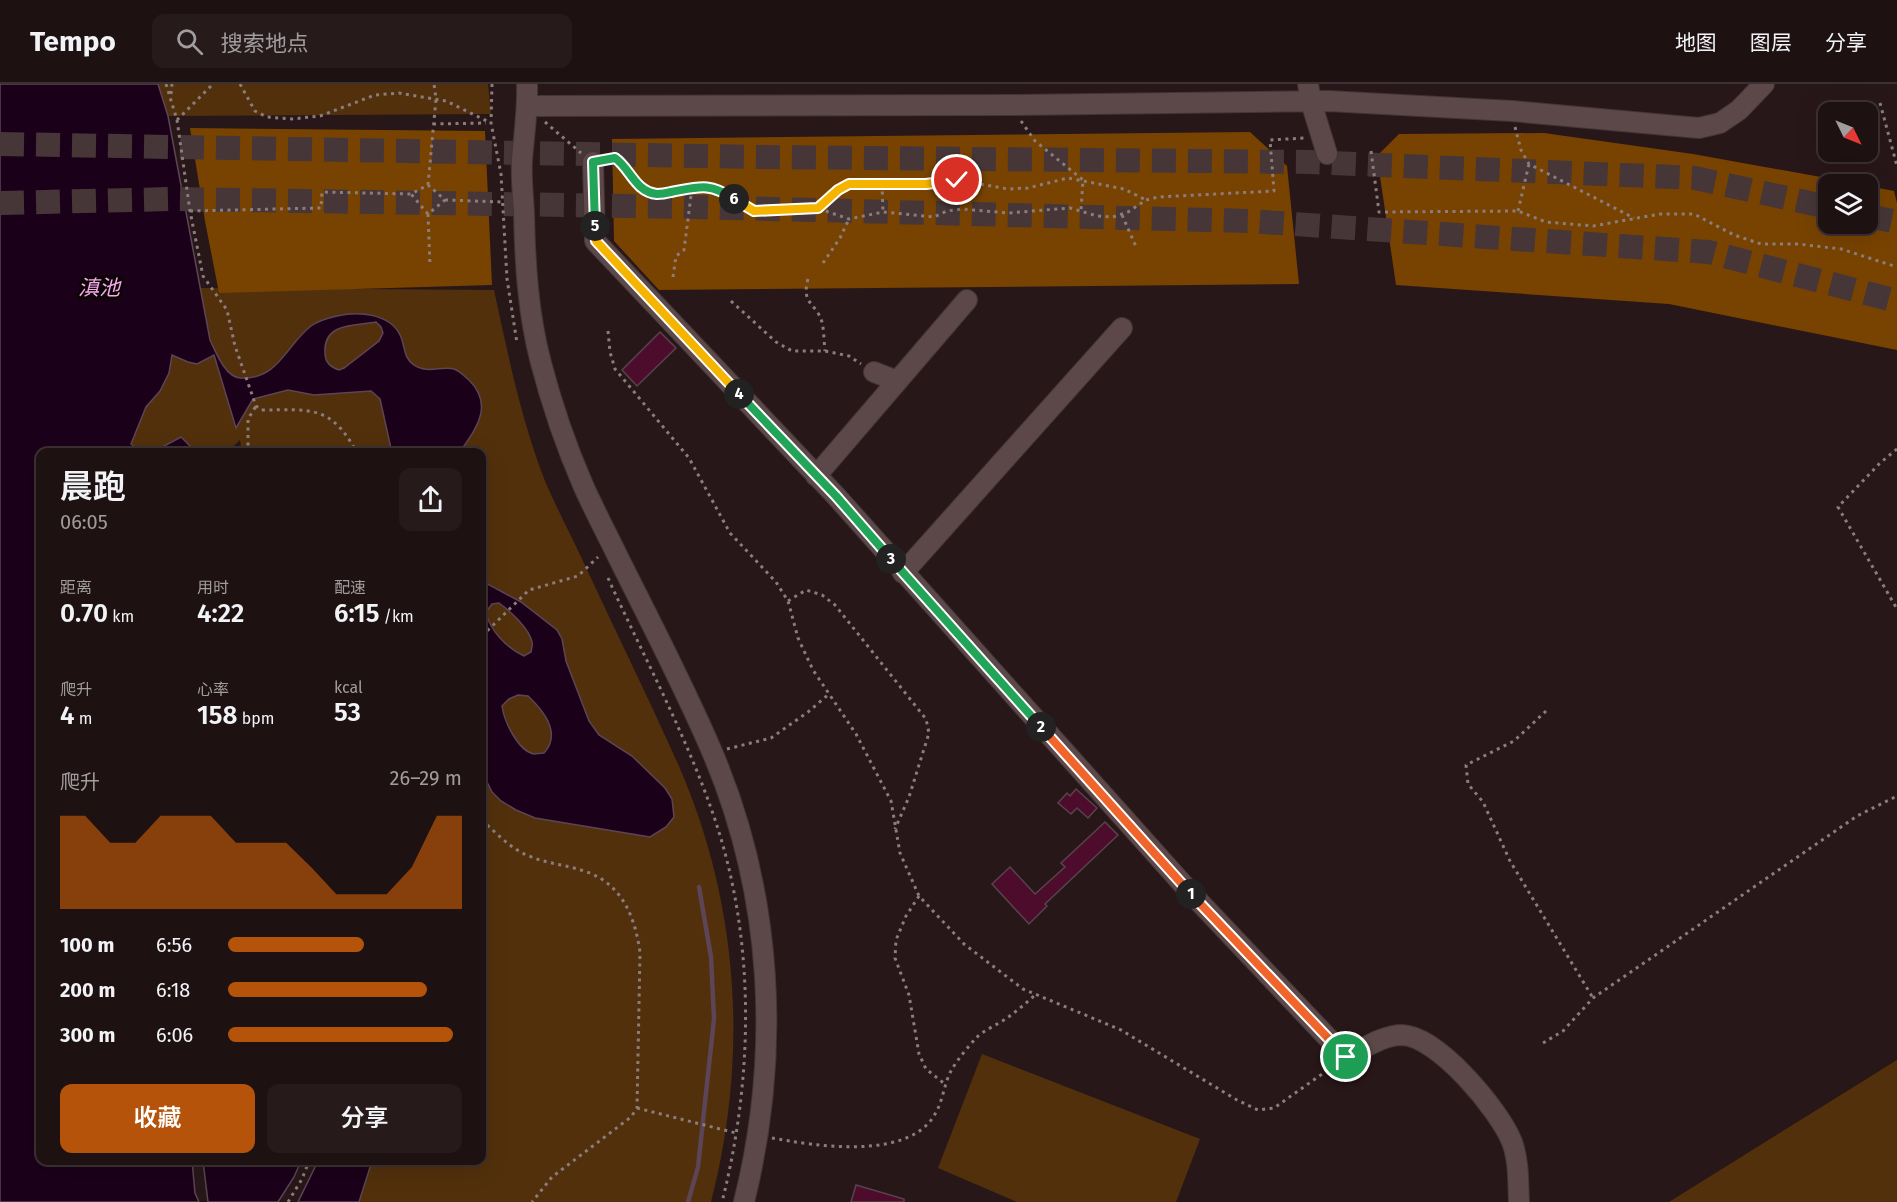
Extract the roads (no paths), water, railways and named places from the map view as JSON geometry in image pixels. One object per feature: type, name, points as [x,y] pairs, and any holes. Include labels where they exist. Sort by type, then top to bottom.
[{"type":"street","points":[[527,84],[528,106],[522,161],[526,274],[531,316],[541,362],[561,430],[584,488],[713,753],[733,805],[747,854],[760,918],[766,976],[767,1040],[758,1136],[744,1202]]},
{"type":"street","points":[[528,106],[1016,105],[1318,93],[1699,128],[1720,123],[1738,110],[1764,84]]},
{"type":"street","points":[[1318,93],[1327,154],[1322,137]]},
{"type":"street","points":[[593,162],[596,241],[816,476],[1189,891],[1346,1057],[1382,1039],[1402,1035],[1422,1041],[1437,1050],[1470,1081],[1512,1142],[1518,1167],[1519,1202]]},
{"type":"street","points":[[816,476],[967,300]]},
{"type":"street","points":[[903,573],[1122,328]]},
{"type":"street","points":[[874,372],[897,381]]},
{"type":"water","name":"滇池","points":[[0,84],[158,84],[168,116],[210,340],[225,369],[235,377],[253,377],[273,367],[314,324],[345,314],[364,314],[382,318],[396,329],[407,356],[414,365],[424,369],[454,369],[469,380],[481,399],[480,418],[463,448],[391,448],[380,399],[371,391],[314,395],[288,390],[253,399],[236,428],[214,355],[197,364],[172,355],[169,373],[160,391],[146,407],[131,444],[137,448],[36,448],[36,1165],[192,1165],[195,1193],[199,1202],[0,1202]],"holes":[[[376,322],[383,333],[379,341],[344,368],[339,370],[327,362],[326,343],[329,336],[342,327]]]},
{"type":"water","points":[[181,437],[192,448],[160,448]]},
{"type":"water","points":[[486,583],[521,602],[557,630],[589,721],[599,735],[632,756],[665,788],[672,799],[674,817],[666,827],[650,837],[535,818],[501,801],[492,792],[486,780],[486,612]],"holes":[[[499,603],[527,631],[532,643],[531,652],[524,656],[511,648],[495,632],[486,612],[492,604]],[[518,695],[528,696],[545,715],[551,730],[549,745],[544,753],[528,752],[517,741],[509,727],[502,706],[509,699]]]},
{"type":"water","points":[[203,1165],[299,1165],[278,1202],[208,1202]]},
{"type":"water","points":[[316,1165],[371,1165],[359,1202],[298,1202]]},
{"type":"waterway","points":[[688,1202],[698,1167],[714,1019],[711,957],[699,887]]},
{"type":"tunnel","points":[[0,144],[759,157],[1310,162],[1695,178],[1818,205]]},
{"type":"tunnel","points":[[0,203],[173,199],[695,207],[1249,221],[1709,252],[1897,301]]},
{"type":"tunnel","points":[[1878,218],[1897,222]]}]
